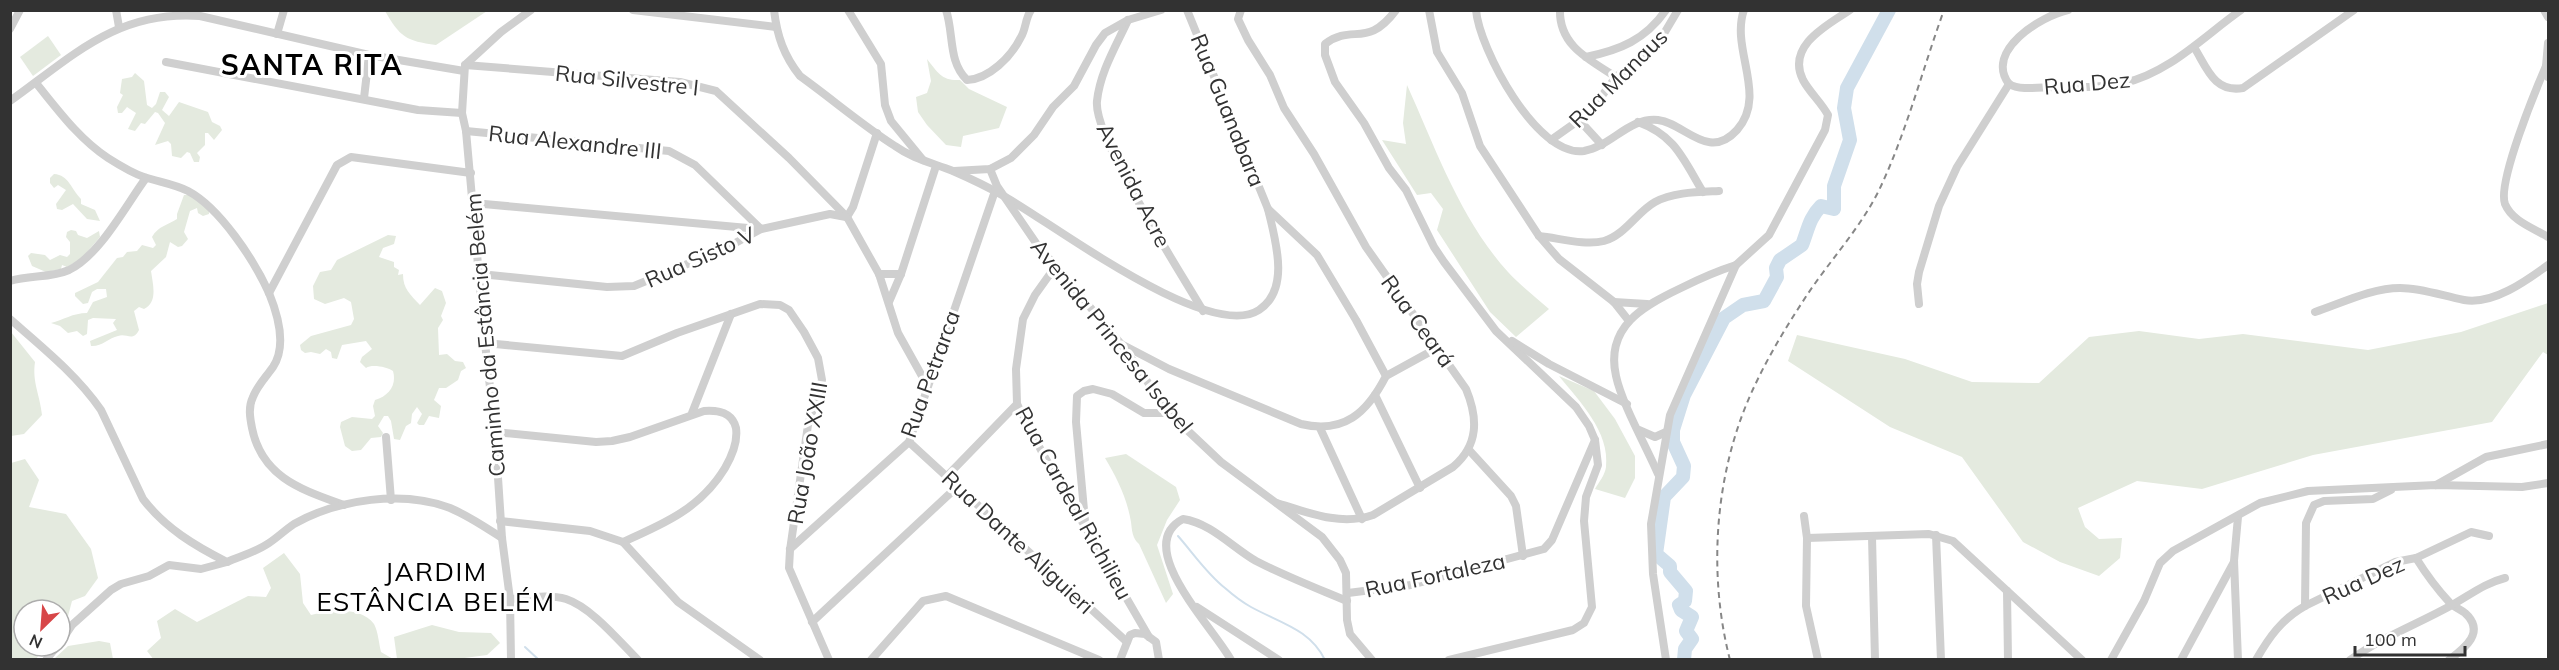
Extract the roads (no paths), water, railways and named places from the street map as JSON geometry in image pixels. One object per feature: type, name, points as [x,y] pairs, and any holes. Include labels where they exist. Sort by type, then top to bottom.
[{"type":"street","points":[[10,29],[20,10]]},
{"type":"street","points":[[116,10],[119,27]]},
{"type":"street","points":[[277,34],[284,10]]},
{"type":"street","points":[[465,68],[501,32],[531,10]]},
{"type":"street","points":[[633,10],[675,13],[776,27]]},
{"type":"street","name":"Avenida Princesa Isabel","points":[[774,10],[776,27],[788,62],[800,76],[910,156],[957,171],[998,191]]},
{"type":"street","points":[[848,10],[881,64],[885,105],[891,121],[925,162]]},
{"type":"street","points":[[947,11],[955,62],[960,74],[967,80],[988,75],[1013,49],[1022,37],[1031,10]]},
{"type":"street","points":[[990,169],[1011,158],[1034,135],[1053,107],[1074,86],[1105,33],[1128,21],[1161,10]]},
{"type":"street","name":"Rua Guanabara","points":[[1188,10],[1268,209]]},
{"type":"street","name":"Rua Ceará","points":[[1241,10],[1239,19],[1248,39],[1270,75],[1284,108],[1314,154],[1366,247],[1466,389],[1472,405],[1474,420],[1469,450]]},
{"type":"street","points":[[1396,10],[1377,31],[1365,35],[1334,37],[1325,44],[1325,55],[1335,82],[1364,123],[1389,168],[1406,190],[1434,248],[1496,331],[1575,407],[1589,426],[1595,440],[1598,465],[1586,497],[1584,521],[1592,607],[1584,623],[1573,630],[1449,660]]},
{"type":"street","points":[[1429,10],[1437,52],[1462,93],[1480,146],[1539,236],[1559,259],[1614,302],[1629,321]]},
{"type":"street","points":[[1476,10],[1480,34],[1518,104],[1551,140],[1574,151],[1602,145],[1638,122],[1661,120],[1703,142],[1716,142],[1736,130],[1745,116],[1749,100],[1749,82],[1739,33],[1744,10]]},
{"type":"street","points":[[1560,10],[1560,22],[1565,38],[1586,57],[1616,77]]},
{"type":"street","points":[[1586,57],[1610,52],[1631,44],[1657,23],[1666,10]]},
{"type":"street","name":"Rua Manaus","points":[[1551,140],[1580,121],[1616,77],[1659,42],[1678,10]]},
{"type":"street","points":[[1666,660],[1652,553],[1651,524],[1670,415],[1736,265],[1769,235],[1828,120],[1825,109],[1804,83],[1799,61],[1803,50],[1812,36],[1850,10]]},
{"type":"street","points":[[1919,304],[1918,278],[1939,206],[1957,166],[2009,84],[2004,77],[2003,63],[2015,42],[2037,21],[2068,10]]},
{"type":"street","name":"Rua Dez","points":[[2009,84],[2023,88],[2088,87],[2122,83],[2145,77],[2194,47],[2241,10]]},
{"type":"street","points":[[2194,47],[2219,84],[2233,90],[2243,88],[2354,10]]},
{"type":"street","points":[[2544,10],[2548,17]]},
{"type":"street","name":"Rua Silvestre I","points":[[10,101],[82,46],[119,27],[158,17],[184,15],[200,16],[369,55],[465,68],[680,82],[716,91],[789,158],[847,217],[879,274],[898,333],[927,384]]},
{"type":"street","name":"Avenida Acre","points":[[1128,21],[1107,63],[1100,83],[1097,112],[1102,129],[1124,175],[1203,311]]},
{"type":"street","points":[[2548,43],[2546,66],[2548,78]]},
{"type":"street","points":[[364,98],[369,55]]},
{"type":"street","points":[[166,62],[418,110],[462,112]]},
{"type":"street","points":[[2546,66],[2518,137],[2504,191],[2504,202],[2519,220],[2548,237]]},
{"type":"street","name":"Caminho da Estância Belém","points":[[465,68],[462,112],[471,172],[485,344],[495,432],[500,521],[510,599],[511,660]]},
{"type":"street","points":[[36,83],[74,129],[100,152],[146,178],[188,191],[222,219],[235,236],[269,293],[278,323],[280,352],[253,396],[250,406],[255,441],[270,465],[287,482],[302,490],[344,505]]},
{"type":"street","points":[[1580,121],[1602,145]]},
{"type":"street","points":[[1638,122],[1658,129],[1670,140],[1703,192]]},
{"type":"street","name":"Rua Alexandre III","points":[[466,131],[669,151],[695,165],[761,229]]},
{"type":"street","points":[[847,217],[853,207],[877,133]]},
{"type":"street","points":[[269,293],[323,188],[341,160],[351,157],[471,172]]},
{"type":"street","points":[[889,302],[902,274],[936,166]]},
{"type":"street","name":"Avenida Princesa Isabel","points":[[957,171],[990,169],[998,191],[1055,267],[1122,345],[1169,413],[1221,462],[1322,537],[1333,549],[1346,573],[1350,634],[1372,660]]},
{"type":"street","points":[[10,281],[52,275],[69,270],[83,261],[146,178]]},
{"type":"street","points":[[998,191],[1170,298],[1203,311],[1244,316],[1257,311],[1268,302],[1277,282],[1277,260],[1268,209]]},
{"type":"street","name":"Rua Petrarca","points":[[790,550],[909,442],[927,384],[998,191]]},
{"type":"street","points":[[1539,236],[1591,242],[1604,241],[1622,230],[1654,202],[1665,197],[1719,191]]},
{"type":"street","points":[[473,203],[761,229]]},
{"type":"street","points":[[1268,209],[1317,255],[1386,376]]},
{"type":"street","name":"Rua Sisto V","points":[[480,274],[607,287],[634,286],[726,248],[761,229],[830,214],[847,217]]},
{"type":"street","points":[[1659,475],[1616,376],[1614,358],[1621,332],[1647,304],[1714,272],[1736,265]]},
{"type":"street","points":[[2315,312],[2382,290],[2399,288],[2467,300],[2481,300],[2499,295],[2548,265]]},
{"type":"street","name":"Rua Cardeal Richilieu","points":[[1055,267],[1035,295],[1023,319],[1016,369],[1017,404],[1043,454],[1149,637],[1156,642],[1159,660]]},
{"type":"street","points":[[1714,272],[1727,286]]},
{"type":"street","points":[[879,274],[902,274]]},
{"type":"street","points":[[1614,302],[1647,304]]},
{"type":"street","name":"Rua João XXIII","points":[[485,344],[622,356],[760,304],[780,304],[789,310],[818,358],[822,380],[808,425],[789,568],[829,660]]},
{"type":"street","points":[[692,413],[731,314]]},
{"type":"street","points":[[10,319],[93,399],[101,410],[143,499],[153,512],[166,525],[191,542],[227,562]]},
{"type":"street","points":[[1496,331],[1549,364],[1627,404]]},
{"type":"street","points":[[1122,345],[1169,369],[1273,413],[1320,428],[1334,426],[1364,410],[1386,376],[1437,348]]},
{"type":"street","points":[[1085,524],[1076,422],[1077,396],[1083,391],[1101,391],[1144,413],[1169,413]]},
{"type":"street","points":[[1375,395],[1420,488]]},
{"type":"street","points":[[947,477],[1017,404]]},
{"type":"street","points":[[495,432],[596,442],[630,437],[692,413],[715,410],[726,413],[733,419],[736,431],[731,458],[705,495],[671,521],[623,542]]},
{"type":"street","points":[[1320,428],[1362,519]]},
{"type":"street","points":[[1638,430],[1655,437],[1666,432]]},
{"type":"street","points":[[386,437],[391,500]]},
{"type":"street","name":"Rua Fortaleza","points":[[1347,597],[1411,585],[1544,549],[1552,540],[1595,440]]},
{"type":"street","name":"Rua Dante Aliguieri","points":[[909,442],[1127,642]]},
{"type":"street","points":[[2436,485],[2486,458],[2548,444]]},
{"type":"street","points":[[1277,503],[1318,516],[1362,519],[1373,515],[1453,467],[1469,450]]},
{"type":"street","name":"Rua Fortaleza","points":[[1469,450],[1511,496],[1516,506],[1523,556]]},
{"type":"street","points":[[2111,660],[2144,601],[2160,563],[2173,550],[2238,517],[2260,503],[2308,491],[2436,485],[2522,488],[2548,483]]},
{"type":"street","points":[[812,622],[958,486]]},
{"type":"street","points":[[2305,606],[2306,523],[2314,505],[2324,501],[2373,499],[2396,488]]},
{"type":"street","points":[[72,625],[111,590],[121,584],[149,576],[169,565],[201,569],[227,562],[254,552],[294,525],[316,514],[344,505],[391,500],[418,500],[448,508],[474,519],[502,538]]},
{"type":"street","points":[[1804,516],[1807,538],[1806,606],[1818,660]]},
{"type":"street","points":[[2238,517],[2234,561],[2238,660]]},
{"type":"street","points":[[1231,660],[1173,574],[1165,547],[1174,524],[1183,519],[1202,525],[1255,560],[1282,573],[1347,597]]},
{"type":"street","points":[[500,521],[590,531],[623,542],[678,602],[760,660]]},
{"type":"street","name":"Rua Dez","points":[[2256,660],[2274,630],[2291,614],[2305,606],[2395,562],[2416,558],[2471,532],[2489,536]]},
{"type":"street","points":[[1807,538],[1936,535],[1953,542],[2082,660]]},
{"type":"street","points":[[1936,535],[1941,660]]},
{"type":"street","points":[[1872,537],[1875,660]]},
{"type":"street","points":[[2416,558],[2426,575],[2451,605],[2469,618],[2474,625],[2473,636],[2468,645],[2449,660]]},
{"type":"street","points":[[2181,660],[2234,561]]},
{"type":"street","points":[[2350,660],[2377,641],[2451,605],[2490,581],[2505,578]]},
{"type":"street","points":[[2007,591],[2008,660]]},
{"type":"street","points":[[871,660],[924,601],[946,596],[1099,660]]},
{"type":"street","points":[[510,599],[553,597],[566,599],[578,605],[638,660]]},
{"type":"street","points":[[1194,605],[1280,660]]},
{"type":"street","points":[[1120,660],[1130,635],[1135,633],[1149,637]]},
{"type":"waterway","points":[[1684,660],[1685,649],[1692,639],[1686,631],[1692,617],[1681,610],[1679,605],[1685,601],[1686,591],[1670,572],[1670,566],[1656,554],[1664,497],[1683,477],[1684,466],[1673,442],[1673,430],[1684,395],[1724,318],[1743,305],[1764,301],[1777,277],[1776,268],[1780,260],[1802,245],[1811,220],[1817,211],[1821,206],[1834,209],[1834,186],[1850,140],[1844,108],[1847,88],[1889,10]]},
{"type":"waterway","points":[[1178,536],[1206,570],[1228,591],[1251,607],[1303,634],[1319,649],[1325,660]]},
{"type":"waterway","points":[[525,647],[539,660]]},
{"type":"railway","points":[[1730,660],[1723,626],[1717,556],[1723,485],[1741,417],[1761,373],[1786,328],[1865,214],[1881,186],[1907,121],[1944,10]]},
{"type":"district","name":"SANTA RITA","points":[[312,64]]},
{"type":"district","name":"JARDIM ESTÂNCIA BELÉM","points":[[436,586]]}]
